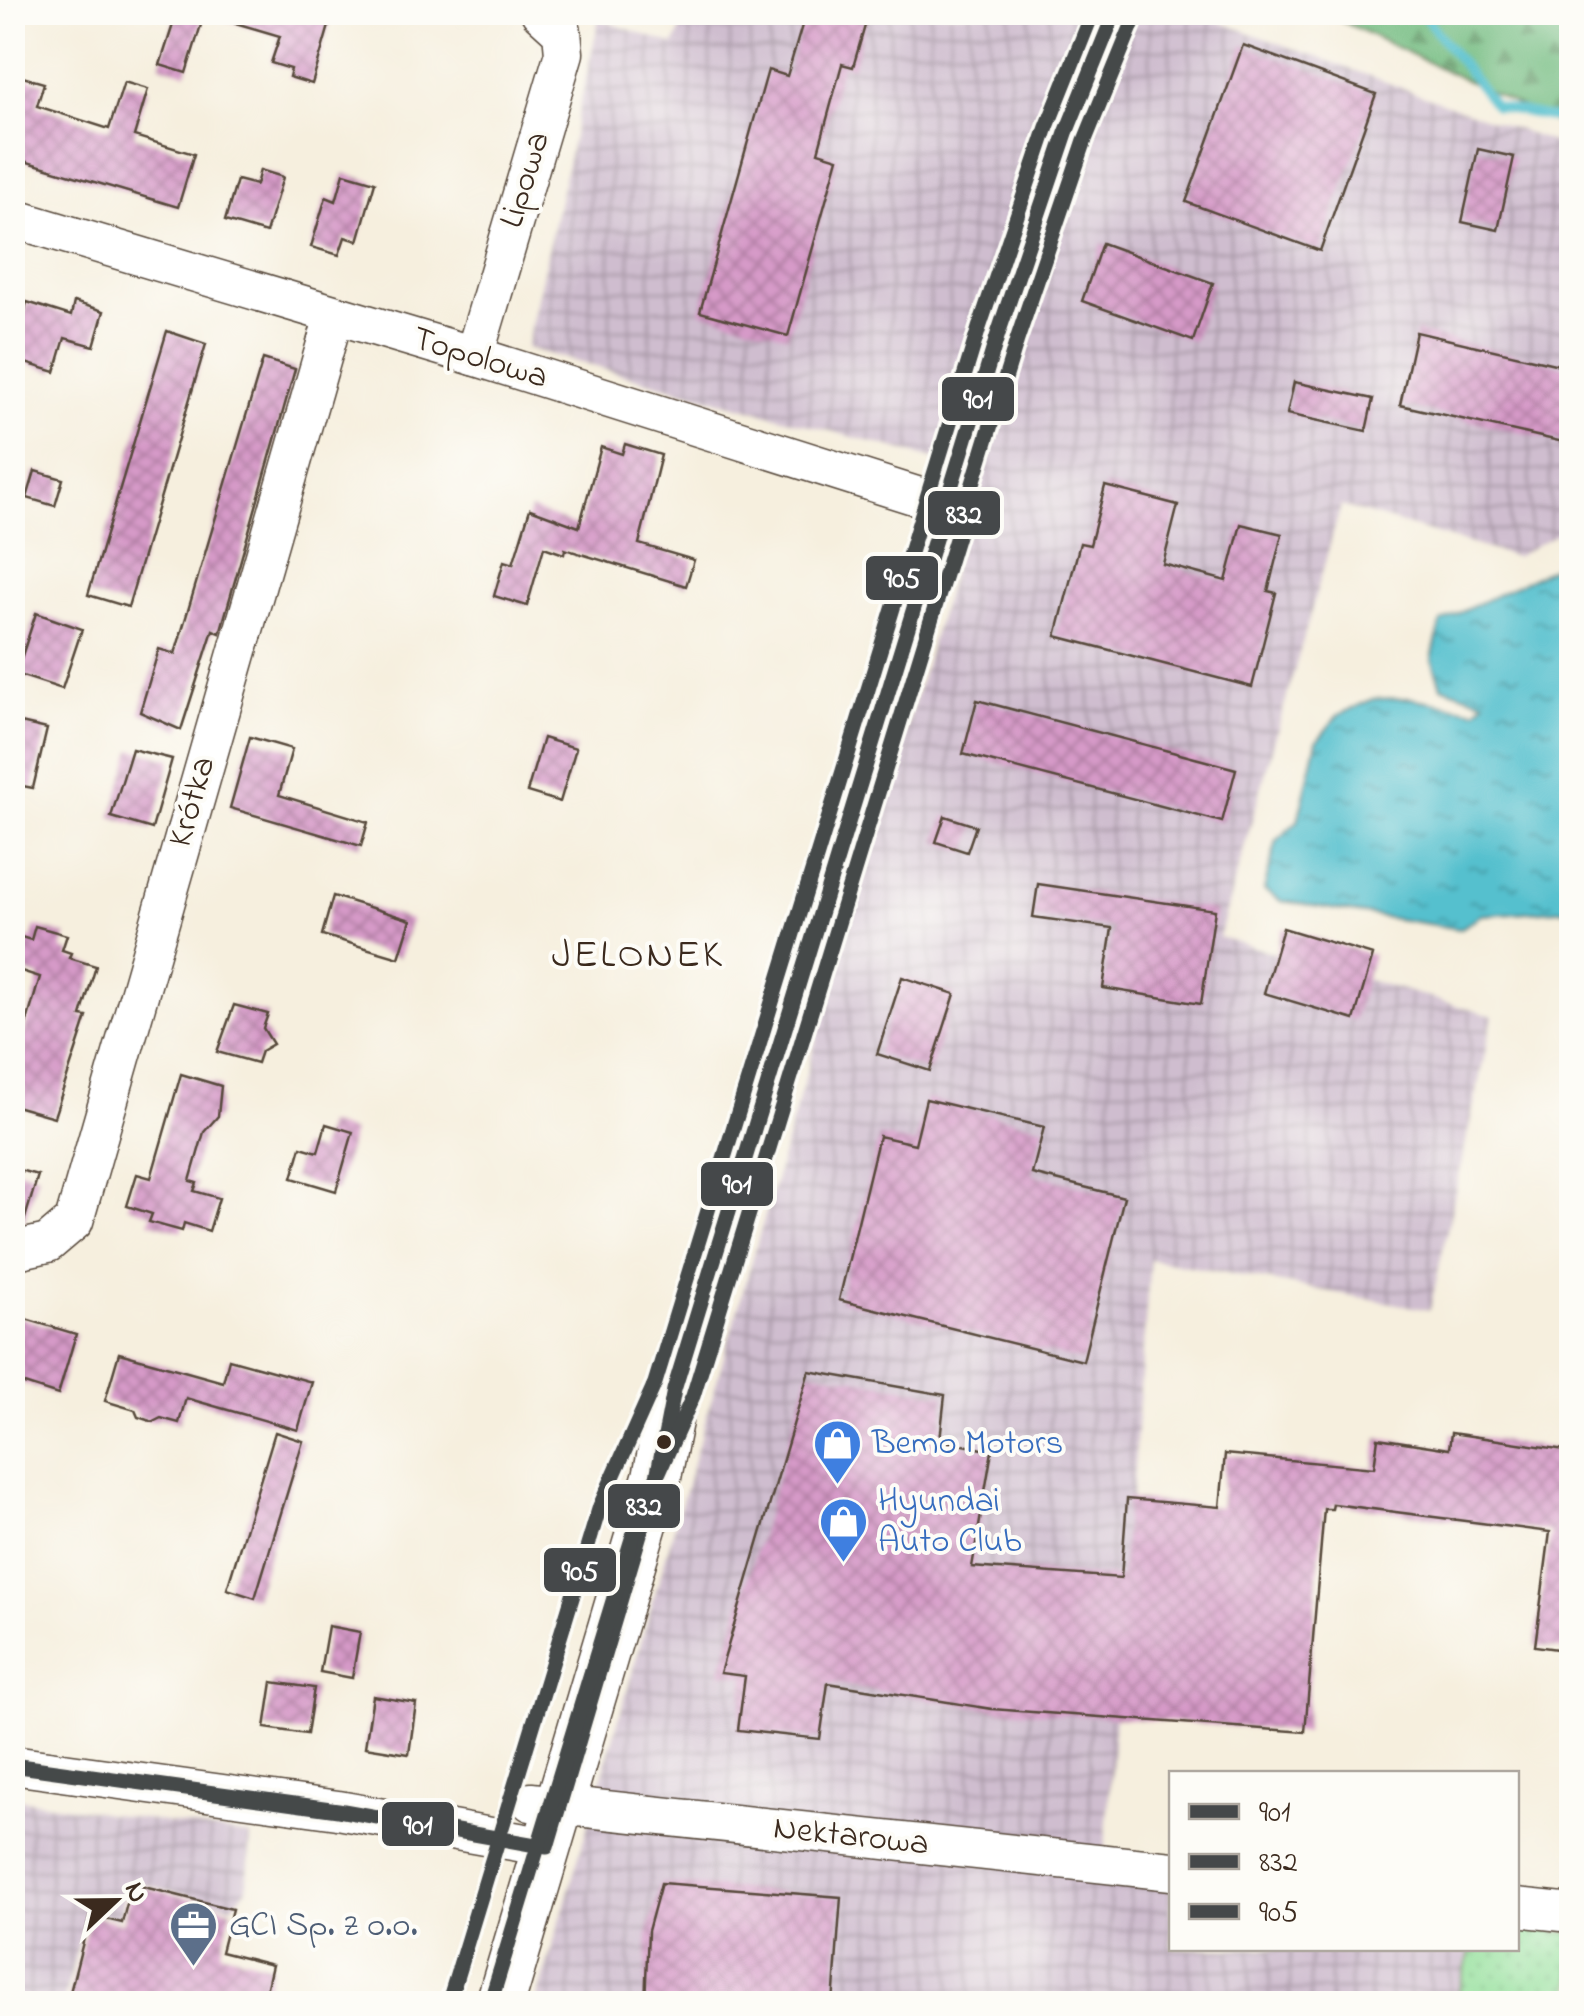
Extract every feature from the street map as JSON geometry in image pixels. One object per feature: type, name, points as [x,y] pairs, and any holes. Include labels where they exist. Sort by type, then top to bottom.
[{"type":"main road","points":[[469,2004],[539,1824],[657,1477],[674,1390],[945,505],[1028,242],[1114,12]]},
{"type":"main road","points":[[500,2004],[539,1824]]},
{"type":"street","name":"Lipowa","points":[[474,356],[564,53],[562,32],[540,12]]},
{"type":"street","name":"Topolowa","points":[[12,218],[474,356],[945,505]]},
{"type":"street","name":"Krótka","points":[[12,1251],[48,1244],[74,1220],[334,316]]},
{"type":"street","name":"Nektarowa","points":[[12,1765],[338,1810],[1169,1871]]},
{"type":"street","points":[[1519,1907],[1572,1913]]},
{"type":"shaded area","points":[[687,13],[1195,13],[1571,149],[1571,526],[1515,557],[1341,506],[1219,937],[1493,1016],[1430,1310],[1150,1259],[1103,1875],[1169,1884],[1169,1951],[1470,1951],[1457,2003],[536,2003],[981,472],[526,348],[599,19],[674,45]]},
{"type":"shaded area","points":[[13,1798],[251,1836],[247,1889],[232,1906],[127,1880],[119,1919],[87,1911],[63,2003],[13,2003]]},
{"type":"green space","points":[[1325,13],[1571,13],[1571,98],[1561,126]]},
{"type":"green space","points":[[1519,1927],[1571,1933],[1571,2003],[1456,2003],[1470,1951],[1519,1951]]},
{"type":"water","points":[[1571,559],[1571,909],[1481,915],[1460,929],[1281,901],[1264,890],[1277,840],[1298,821],[1317,741],[1338,715],[1373,699],[1410,698],[1476,710],[1485,701],[1441,686],[1432,659],[1441,622]]},
{"type":"building","points":[[177,12],[205,12],[186,73],[160,65]]},
{"type":"building","points":[[223,12],[333,12],[312,84],[289,77],[291,69],[271,63],[280,36],[222,19]]},
{"type":"building","points":[[806,12],[869,12],[853,67],[842,64],[818,152],[838,158],[788,336],[700,312],[768,70],[787,76]]},
{"type":"building","points":[[1243,45],[1376,94],[1320,251],[1186,202]]},
{"type":"building","points":[[12,74],[44,83],[37,106],[109,129],[124,82],[148,89],[134,136],[194,154],[178,207],[21,160],[19,167],[12,166]]},
{"type":"building","points":[[1478,149],[1514,157],[1498,230],[1462,222]]},
{"type":"building","points":[[260,170],[283,177],[266,233],[225,221],[237,180],[256,185]]},
{"type":"building","points":[[344,173],[375,182],[358,241],[345,237],[339,255],[311,247],[326,197],[336,201]]},
{"type":"building","points":[[1102,243],[1213,283],[1193,341],[1082,301]]},
{"type":"building","points":[[27,302],[71,316],[74,302],[104,311],[94,346],[65,338],[55,372],[12,359],[19,332],[12,327],[12,318],[23,317]]},
{"type":"building","points":[[167,331],[206,344],[128,607],[88,595]]},
{"type":"building","points":[[1416,332],[1572,368],[1572,444],[1400,405]]},
{"type":"building","points":[[263,359],[295,369],[220,633],[213,630],[181,730],[140,712],[159,649],[175,654]]},
{"type":"building","points":[[1294,382],[1373,399],[1366,431],[1287,414]]},
{"type":"building","points":[[625,444],[661,455],[639,544],[694,560],[686,586],[565,549],[564,554],[544,547],[527,606],[494,596],[504,561],[513,564],[530,509],[579,527],[601,447],[622,454]]},
{"type":"building","points":[[35,471],[63,479],[55,506],[27,498]]},
{"type":"building","points":[[1105,486],[1178,505],[1163,564],[1226,581],[1241,524],[1282,534],[1268,591],[1276,593],[1252,687],[1056,636],[1080,543],[1090,545]]},
{"type":"building","points":[[36,613],[82,629],[62,689],[16,674]]},
{"type":"building","points":[[977,700],[1236,769],[1222,822],[963,754]]},
{"type":"building","points":[[12,721],[47,729],[33,788],[12,784]]},
{"type":"building","points":[[250,737],[292,749],[279,795],[368,822],[361,846],[230,808]]},
{"type":"building","points":[[543,738],[576,748],[560,802],[527,792]]},
{"type":"building","points":[[132,749],[172,759],[152,829],[111,817]]},
{"type":"building","points":[[945,816],[976,826],[967,852],[936,842]]},
{"type":"building","points":[[1038,884],[1215,910],[1201,1004],[1103,988],[1112,928],[1033,917]]},
{"type":"building","points":[[333,896],[411,920],[399,958],[322,935]]},
{"type":"building","points":[[35,926],[67,935],[62,950],[71,953],[69,958],[96,966],[81,1016],[87,1017],[54,1117],[12,1105],[12,1047],[19,1049],[40,977],[12,968],[12,954],[18,936],[31,940]]},
{"type":"building","points":[[1283,928],[1373,955],[1354,1020],[1264,993]]},
{"type":"building","points":[[902,977],[955,994],[930,1071],[877,1054]]},
{"type":"building","points":[[234,1005],[268,1014],[263,1028],[273,1044],[261,1051],[257,1063],[217,1052]]},
{"type":"building","points":[[181,1074],[221,1086],[218,1116],[204,1132],[190,1181],[197,1183],[194,1191],[219,1198],[209,1231],[184,1223],[182,1231],[149,1222],[152,1214],[127,1206],[137,1174],[151,1178]]},
{"type":"building","points":[[926,1099],[1044,1127],[1032,1174],[1124,1197],[1083,1361],[839,1300],[879,1136],[915,1144]]},
{"type":"building","points":[[326,1124],[353,1132],[336,1191],[292,1178],[301,1147],[318,1152]]},
{"type":"building","points":[[12,1168],[38,1175],[23,1225],[12,1228]]},
{"type":"building","points":[[12,1315],[76,1334],[58,1395],[12,1380]]},
{"type":"building","points":[[119,1353],[223,1382],[229,1359],[312,1382],[298,1430],[186,1398],[179,1423],[161,1418],[153,1422],[138,1417],[135,1410],[105,1401]]},
{"type":"building","points":[[809,1371],[945,1395],[940,1440],[992,1451],[972,1567],[1121,1578],[1127,1499],[1220,1507],[1225,1454],[1374,1468],[1378,1438],[1449,1449],[1451,1433],[1572,1451],[1572,1651],[1535,1646],[1550,1532],[1333,1504],[1332,1509],[1324,1509],[1305,1732],[992,1709],[828,1683],[820,1739],[738,1730],[745,1676],[720,1673]]},
{"type":"building","points":[[275,1432],[303,1441],[255,1598],[227,1589]]},
{"type":"building","points":[[328,1626],[360,1632],[352,1678],[320,1672]]},
{"type":"building","points":[[272,1682],[314,1688],[307,1734],[265,1728]]},
{"type":"building","points":[[373,1696],[416,1703],[409,1754],[365,1747]]},
{"type":"building","points":[[661,1883],[841,1897],[833,2004],[645,2004],[648,1931]]},
{"type":"building","points":[[132,1884],[232,1909],[221,1952],[272,1965],[263,2004],[67,2004],[90,1915],[122,1923]]},
{"type":"waterway","points":[[1421,12],[1495,106],[1557,119],[1572,117]]},
{"type":"transit line","name":"905","points":[[450,1998],[600,1506],[655,1383],[979,328],[1047,127],[1093,12]]},
{"type":"transit line","name":"901","points":[[12,1765],[338,1810],[547,1847],[657,1477],[674,1390],[998,334],[1066,133],[1115,12]]},
{"type":"transit line","name":"832","points":[[490,2004],[638,1519],[693,1396],[1017,340],[1085,140],[1134,20]]},
{"type":"place","name":"Bemo Motors","points":[[837,1486]]},
{"type":"place","name":"Hyundai Auto Club","points":[[843,1564]]},
{"type":"place","name":"GCI Sp. z o.o.","points":[[194,1968]]},
{"type":"district","name":"JELONEK","points":[[638,956]]}]
